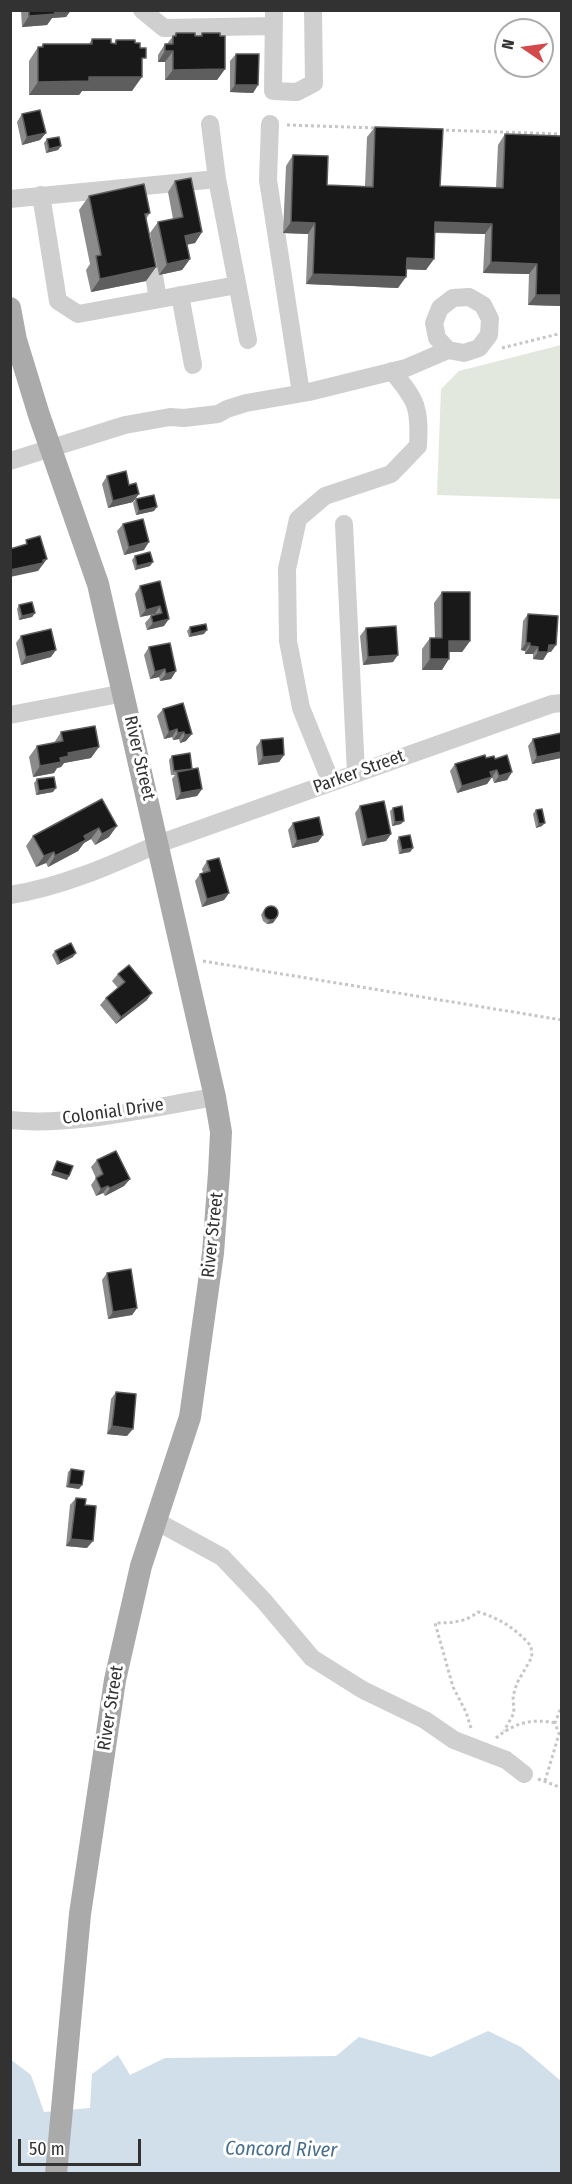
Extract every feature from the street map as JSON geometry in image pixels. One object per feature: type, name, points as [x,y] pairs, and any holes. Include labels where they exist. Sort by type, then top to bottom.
[{"type":"main road","name":"River Street","points":[[10,308],[16,340],[39,415],[98,584],[215,1097],[221,1132],[213,1253],[190,1417],[141,1566],[115,1680],[80,1914],[56,2174]]},
{"type":"street","points":[[142,10],[164,28],[274,18],[273,91],[297,92],[314,83],[313,10]]},
{"type":"street","points":[[210,124],[248,340]]},
{"type":"street","points":[[270,124],[268,180],[301,393]]},
{"type":"street","points":[[10,199],[218,178]]},
{"type":"street","points":[[138,186],[142,209]]},
{"type":"street","points":[[41,195],[58,301],[78,314],[237,285]]},
{"type":"street","points":[[146,231],[158,299]]},
{"type":"street","points":[[180,295],[193,364]]},
{"type":"street","points":[[10,461],[125,425],[170,417],[184,418],[218,414],[246,402],[301,393],[406,368],[448,350],[464,353],[479,348],[489,335],[490,319],[483,305],[469,297],[453,298],[440,308],[434,323],[437,338],[448,350]]},
{"type":"street","points":[[331,782],[301,708],[288,641],[287,569],[298,519],[325,496],[391,474],[418,446],[420,418],[411,394],[392,371]]},
{"type":"street","points":[[344,524],[356,773]]},
{"type":"street","points":[[10,715],[124,693]]},
{"type":"street","name":"Parker Street","points":[[10,895],[35,891],[102,869],[158,844],[552,704],[561,703]]},
{"type":"street","name":"Colonial Drive","points":[[10,1120],[46,1122],[215,1097]]},
{"type":"street","points":[[156,1521],[222,1557],[264,1601],[312,1658],[363,1690],[425,1720],[454,1740],[506,1760],[524,1774]]},
{"type":"path","points":[[270,124],[387,128]]},
{"type":"path","points":[[434,130],[561,134]]},
{"type":"path","points":[[484,342],[499,348],[561,333]]},
{"type":"path","points":[[183,957],[561,1020]]},
{"type":"path","points":[[504,1731],[514,1713],[513,1696],[517,1683],[532,1657],[531,1646],[509,1625],[495,1617],[478,1612],[470,1619],[435,1623],[453,1687],[466,1712],[474,1741],[480,1749],[517,1723],[542,1720],[555,1723]]},
{"type":"path","points":[[544,1781],[557,1740],[555,1723],[561,1705]]},
{"type":"path","points":[[557,1740],[561,1738]]},
{"type":"path","points":[[524,1774],[561,1788]]},
{"type":"shaded area","points":[[561,345],[561,499],[437,495],[441,389],[459,371]]},
{"type":"water","name":"Concord River","points":[[488,2031],[521,2047],[561,2081],[561,2173],[11,2173],[10,2059],[31,2075],[44,2112],[90,2108],[92,2074],[118,2055],[130,2075],[165,2058],[336,2056],[359,2037],[431,2057]]},
{"type":"building","points":[[29,10],[54,10],[55,14],[29,16]]},
{"type":"building","points":[[176,33],[195,33],[195,36],[202,36],[202,33],[220,33],[220,36],[225,36],[225,69],[173,70],[173,51],[165,51],[165,44],[173,44],[173,36],[176,36]]},
{"type":"building","points":[[92,39],[111,39],[111,43],[116,44],[116,40],[135,40],[135,43],[140,43],[140,48],[146,48],[146,58],[142,58],[142,77],[89,77],[89,81],[38,82],[38,47],[43,47],[43,44],[92,44]]},
{"type":"building","points":[[236,54],[259,54],[258,85],[235,85]]},
{"type":"building","points":[[40,110],[46,133],[27,137],[22,114]]},
{"type":"building","points":[[375,127],[443,129],[440,186],[503,188],[505,134],[561,136],[561,295],[536,295],[537,264],[491,262],[492,224],[435,222],[434,259],[407,258],[406,277],[313,274],[315,223],[291,222],[293,155],[328,156],[327,185],[373,187]]},
{"type":"building","points":[[59,137],[61,146],[49,149],[47,139]]},
{"type":"building","points":[[191,178],[202,232],[185,236],[190,259],[167,264],[158,222],[183,217],[175,181]]},
{"type":"building","points":[[144,184],[150,213],[145,214],[156,267],[100,279],[96,256],[101,255],[89,196]]},
{"type":"building","points":[[126,471],[129,485],[136,483],[139,494],[113,501],[107,476]]},
{"type":"building","points":[[154,495],[157,507],[139,511],[136,499]]},
{"type":"building","points":[[143,519],[149,542],[129,547],[123,524]]},
{"type":"building","points":[[40,536],[47,559],[43,560],[43,563],[10,570],[10,549],[27,544],[26,540]]},
{"type":"building","points":[[150,552],[153,562],[137,566],[135,556]]},
{"type":"building","points":[[160,581],[169,619],[153,623],[151,616],[162,613],[160,606],[146,610],[140,586]]},
{"type":"building","points":[[442,592],[470,592],[470,641],[449,641],[449,659],[430,659],[430,638],[442,638]]},
{"type":"building","points":[[32,602],[35,613],[22,616],[19,605]]},
{"type":"building","points":[[528,614],[558,616],[556,645],[549,645],[548,652],[538,652],[538,647],[526,643]]},
{"type":"building","points":[[206,624],[207,630],[191,634],[190,627]]},
{"type":"building","points":[[396,626],[398,655],[368,657],[366,628]]},
{"type":"building","points":[[51,629],[56,650],[26,657],[21,636]]},
{"type":"building","points":[[170,643],[176,671],[166,674],[165,669],[155,672],[149,647]]},
{"type":"building","points":[[183,703],[192,734],[178,733],[177,729],[169,732],[163,709]]},
{"type":"building","points":[[95,726],[99,747],[68,753],[69,756],[60,758],[61,762],[40,766],[37,746],[63,741],[61,732]]},
{"type":"building","points":[[561,733],[561,752],[537,757],[533,739]]},
{"type":"building","points":[[283,738],[284,755],[263,757],[261,740]]},
{"type":"building","points":[[190,753],[192,769],[174,771],[172,756]]},
{"type":"building","points":[[485,755],[486,758],[494,756],[495,759],[507,755],[512,772],[499,776],[497,770],[490,772],[492,777],[462,786],[455,764]]},
{"type":"building","points":[[198,768],[202,789],[181,793],[177,772]]},
{"type":"building","points":[[54,777],[56,788],[39,791],[37,779]]},
{"type":"building","points":[[102,799],[117,826],[102,834],[99,828],[84,836],[86,840],[55,856],[54,852],[44,856],[33,836]]},
{"type":"building","points":[[384,801],[391,834],[367,839],[360,806]]},
{"type":"building","points":[[402,806],[404,821],[395,822],[393,808]]},
{"type":"building","points":[[542,809],[545,823],[539,824],[536,810]]},
{"type":"building","points":[[319,817],[323,835],[297,841],[293,823]]},
{"type":"building","points":[[410,835],[413,848],[402,850],[399,837]]},
{"type":"building","points":[[219,858],[229,893],[207,899],[200,874],[210,871],[207,861]]},
{"type":"building","points":[[268,906],[274,906],[278,913],[274,920],[268,920],[264,916],[264,910]]},
{"type":"building","points":[[71,943],[76,953],[60,962],[55,951]]},
{"type":"building","points":[[129,965],[152,993],[121,1017],[106,998],[125,982],[118,974]]},
{"type":"building","points":[[116,1151],[130,1179],[110,1188],[108,1186],[101,1189],[96,1178],[103,1174],[97,1160]]},
{"type":"building","points":[[57,1161],[73,1166],[69,1176],[53,1171]]},
{"type":"building","points":[[131,1269],[137,1308],[113,1312],[107,1273]]},
{"type":"building","points":[[116,1392],[136,1394],[133,1429],[112,1426]]},
{"type":"building","points":[[71,1469],[84,1471],[82,1485],[69,1484]]},
{"type":"building","points":[[76,1498],[86,1499],[85,1505],[96,1506],[93,1541],[71,1539]]}]
